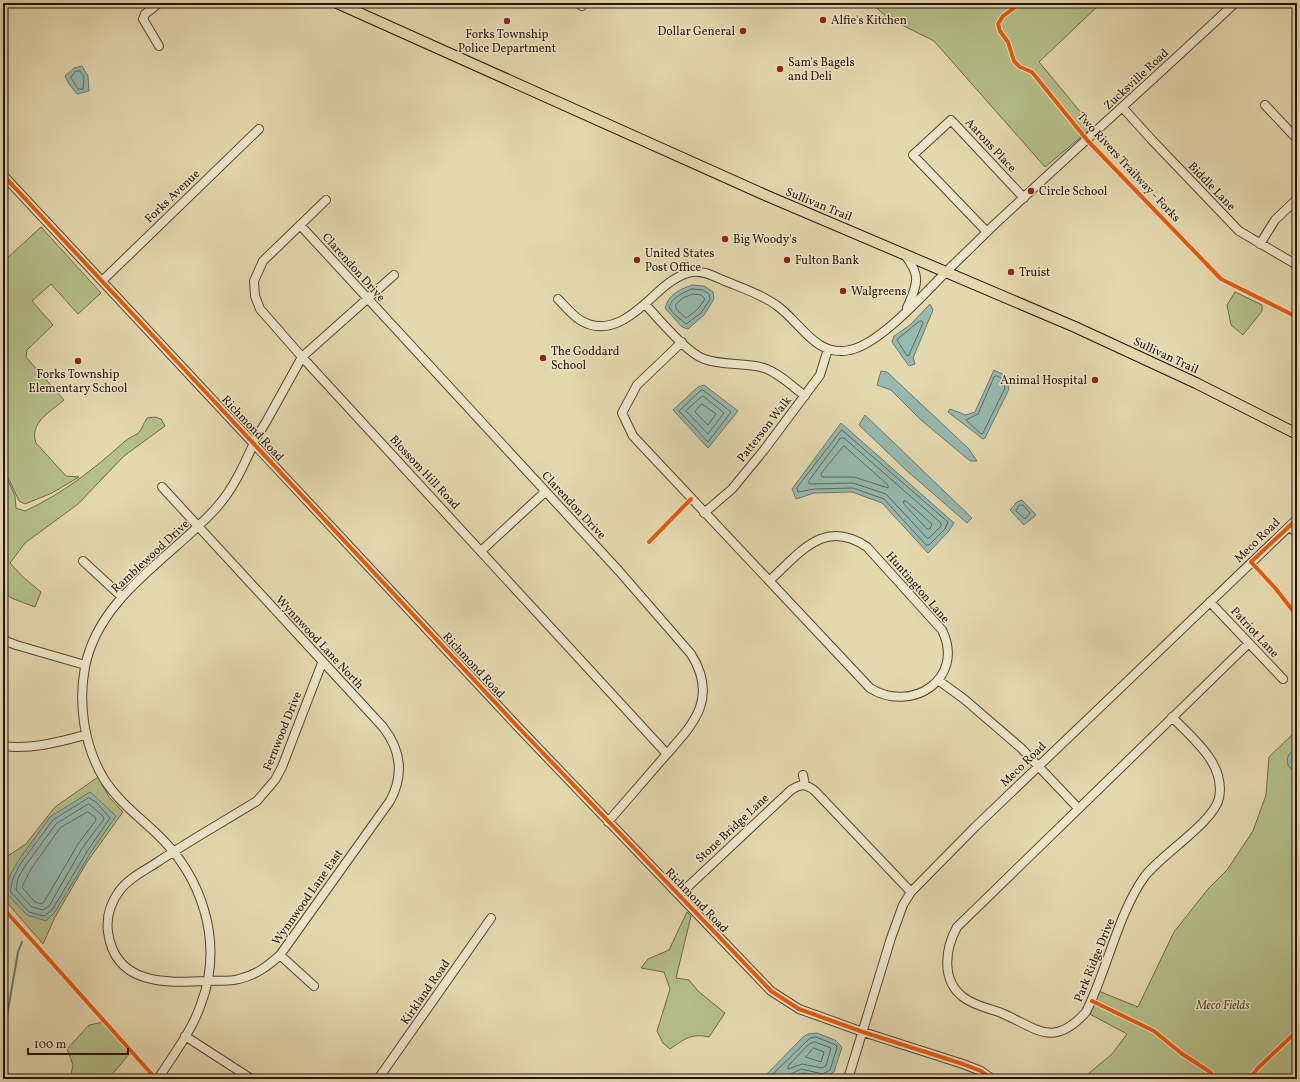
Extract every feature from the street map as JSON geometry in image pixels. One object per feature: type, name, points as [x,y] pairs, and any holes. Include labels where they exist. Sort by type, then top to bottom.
[{"type":"main road","name":"Sullivan Trail","points":[[337,3],[765,195],[1020,303],[1190,380],[1297,434]]},
{"type":"street","points":[[3,6],[6,3]]},
{"type":"street","points":[[159,3],[145,14],[143,19],[159,46]]},
{"type":"street","name":"Zucksville Road","points":[[828,350],[849,351],[865,344],[904,312],[987,232],[1235,3]]},
{"type":"street","points":[[1265,105],[1297,140]]},
{"type":"street","name":"Biddle Lane","points":[[1123,108],[1231,224],[1239,231],[1297,265]]},
{"type":"street","name":"Aarons Place","points":[[987,232],[913,155],[951,120],[1024,198]]},
{"type":"street","name":"Forks Avenue","points":[[102,281],[259,129]]},
{"type":"street","name":"Richmond Road","points":[[3,175],[512,722],[780,997],[799,1009],[863,1032],[963,1064],[981,1071],[992,1079]]},
{"type":"street","name":"Blossom Hill Road","points":[[326,200],[263,261],[257,271],[254,289],[260,309],[302,358],[667,754]]},
{"type":"street","points":[[1260,244],[1275,220],[1297,200]]},
{"type":"street","name":"Clarendon Drive","points":[[300,225],[367,300],[628,582],[691,654],[699,666],[703,687],[696,720],[608,822]]},
{"type":"street","points":[[903,253],[914,267],[917,277],[916,288],[904,312]]},
{"type":"street","points":[[558,299],[581,321],[597,326],[604,326],[625,320],[672,280],[691,272],[698,272],[713,275],[761,295],[777,305],[811,340],[828,350]]},
{"type":"street","name":"Ramblewood Drive","points":[[158,1079],[186,1036],[202,1004],[210,965],[206,911],[188,872],[173,851],[156,833],[124,805],[104,779],[89,746],[86,732],[82,698],[85,665],[97,635],[122,597],[198,526],[226,497],[242,470],[253,443],[302,358],[394,275]]},
{"type":"street","points":[[645,304],[682,342],[702,358],[763,368],[772,371],[805,396]]},
{"type":"street","points":[[682,342],[637,386],[622,413],[630,431],[638,443],[770,580],[870,688],[890,697],[904,698],[928,689],[938,680],[996,725],[1078,808]]},
{"type":"street","name":"Patterson Walk","points":[[704,513],[741,479],[805,396],[820,375],[828,350]]},
{"type":"street","name":"Wynnwood Lane North","points":[[162,488],[389,735],[399,759],[397,785]]},
{"type":"street","points":[[481,551],[545,492]]},
{"type":"street","name":"Meco Road","points":[[848,1079],[891,938],[903,905],[911,892],[1038,766],[1297,519]]},
{"type":"street","points":[[1290,526],[1297,534]]},
{"type":"street","name":"Huntington Lane","points":[[770,580],[818,540],[841,535],[854,538],[867,547],[942,630],[947,647],[947,656],[943,674],[938,680]]},
{"type":"street","points":[[83,561],[122,597]]},
{"type":"street","name":"Patriot Lane","points":[[1210,602],[1283,679]]},
{"type":"street","points":[[3,640],[85,665]]},
{"type":"street","name":"Park Ridge Drive","points":[[1172,718],[1210,758],[1218,772],[1220,786],[1219,799],[1206,819],[1158,861],[1135,891],[1086,1012],[1077,1023],[1066,1030],[1048,1034],[1039,1032],[1000,1013],[973,1003],[963,997],[953,988],[948,975],[946,963],[951,938],[957,927],[1249,643]]},
{"type":"street","name":"Fernwood Drive","points":[[173,851],[257,801],[265,793],[282,767],[322,662]]},
{"type":"street","points":[[3,746],[26,747],[85,735],[86,732]]},
{"type":"street","points":[[803,775],[805,785],[815,791],[911,892]]},
{"type":"street","name":"Stone Bridge Lane","points":[[679,895],[791,790],[801,784],[805,785]]},
{"type":"street","name":"Wynnwood Lane East","points":[[207,981],[240,979],[269,966],[280,955],[390,801],[397,785]]},
{"type":"street","points":[[173,851],[136,876],[122,888],[116,896],[108,918],[110,940],[115,954],[125,967],[139,976],[164,982],[207,981]]},
{"type":"street","name":"Kirkland Road","points":[[378,1079],[491,918]]},
{"type":"street","points":[[280,955],[314,986]]},
{"type":"street","points":[[186,1036],[250,1078]]},
{"type":"green space","points":[[871,3],[1101,3],[1039,62],[1093,127],[1045,167],[934,41],[888,18]]},
{"type":"green space","points":[[41,227],[101,293],[78,314],[51,284],[32,301],[53,325],[27,350],[26,357],[64,400],[42,418],[38,424],[35,430],[36,443],[66,476],[79,477],[52,493],[25,504],[19,501],[7,475],[3,476],[3,262]]},
{"type":"green space","points":[[1235,292],[1262,305],[1262,311],[1243,335],[1231,325],[1227,305]]},
{"type":"green space","points":[[155,417],[161,419],[165,426],[124,456],[78,504],[25,543],[10,563],[23,577],[41,592],[35,607],[11,598],[3,591],[3,478],[7,478],[15,496],[16,508],[25,511],[52,497],[77,481],[126,441],[137,434],[147,418]]},
{"type":"green space","name":"Meco Fields","points":[[1297,730],[1297,1076],[1294,1079],[1082,1079],[1112,1054],[1127,1034],[1086,1012],[1096,990],[1138,1007],[1174,932],[1208,889],[1227,870],[1253,831],[1266,795],[1269,757]]},
{"type":"green space","points":[[98,777],[109,797],[123,812],[87,862],[55,917],[43,944],[3,898],[3,859],[26,844],[55,807]]},
{"type":"green space","points":[[687,912],[691,916],[676,978],[689,980],[698,991],[725,1013],[709,1037],[693,1036],[670,1049],[663,1043],[657,1031],[670,989],[664,972],[641,968],[648,959],[669,950]]},
{"type":"green space","points":[[104,1022],[132,1051],[108,1079],[70,1079],[73,1065],[67,1049],[89,1025]]},
{"type":"water","points":[[82,66],[88,76],[89,91],[77,94],[65,76],[74,68]]},
{"type":"water","points":[[692,285],[704,286],[713,292],[714,299],[704,315],[688,329],[682,327],[665,308],[672,296]]},
{"type":"water","points":[[930,304],[933,310],[913,358],[915,364],[909,366],[892,342],[894,336],[910,325]]},
{"type":"water","points":[[994,370],[1006,376],[1009,389],[985,438],[983,439],[948,412],[950,409],[966,415],[975,412]]},
{"type":"water","points":[[881,371],[887,372],[969,449],[977,461],[970,461],[921,420],[891,390],[877,385]]},
{"type":"water","points":[[704,385],[738,411],[708,448],[673,410],[698,387]]},
{"type":"water","points":[[865,415],[972,518],[967,523],[906,470],[859,425]]},
{"type":"water","points":[[841,423],[954,523],[948,532],[928,553],[882,503],[852,492],[814,493],[796,499],[792,489]]},
{"type":"water","points":[[1022,500],[1036,515],[1024,525],[1010,510],[1017,502]]},
{"type":"water","points":[[1297,749],[1297,772],[1289,767],[1287,759],[1291,752]]},
{"type":"water","points":[[90,792],[116,816],[91,852],[55,912],[46,921],[27,915],[5,892],[10,875],[18,861],[50,817]]},
{"type":"water","points":[[817,1033],[835,1040],[842,1047],[834,1072],[825,1077],[803,1073],[792,1079],[762,1079],[803,1037],[808,1034]]},
{"type":"waterway","points":[[3,1026],[7,1016],[18,952],[22,942]]},
{"type":"cycle path","name":"Two Rivers Trailway - Forks","points":[[1021,3],[1003,16],[998,24],[1000,31],[1008,42],[1014,61],[1020,67],[1032,72],[1087,140],[1221,279],[1297,317]]},
{"type":"cycle path","points":[[3,175],[518,727],[771,991],[799,1009],[863,1032],[963,1064],[981,1071],[992,1079]]},
{"type":"cycle path","points":[[649,542],[691,499]]},
{"type":"cycle path","points":[[1297,519],[1251,562],[1276,589],[1297,616]]},
{"type":"cycle path","points":[[3,908],[156,1079]]},
{"type":"cycle path","points":[[1092,1001],[1154,1031],[1181,1053],[1210,1072],[1215,1079]]},
{"type":"cycle path","points":[[1249,1079],[1258,1068],[1297,1031]]},
{"type":"place","name":"Alfie's Kitchen","points":[[823,20]]},
{"type":"place","name":"Forks Township Police Department","points":[[507,21]]},
{"type":"place","name":"Dollar General","points":[[743,31]]},
{"type":"place","name":"Sam's Bagels and Deli","points":[[780,69]]},
{"type":"place","name":"Circle School","points":[[1031,191]]},
{"type":"place","name":"Big Woody's","points":[[725,239]]},
{"type":"place","name":"United States Post Office","points":[[637,260]]},
{"type":"place","name":"Fulton Bank","points":[[787,260]]},
{"type":"place","name":"Truist","points":[[1011,272]]},
{"type":"place","name":"Walgreens","points":[[843,291]]},
{"type":"place","name":"The Goddard School","points":[[543,358]]},
{"type":"place","name":"Forks Township Elementary School","points":[[78,361]]},
{"type":"place","name":"Animal Hospital","points":[[1095,380]]}]
